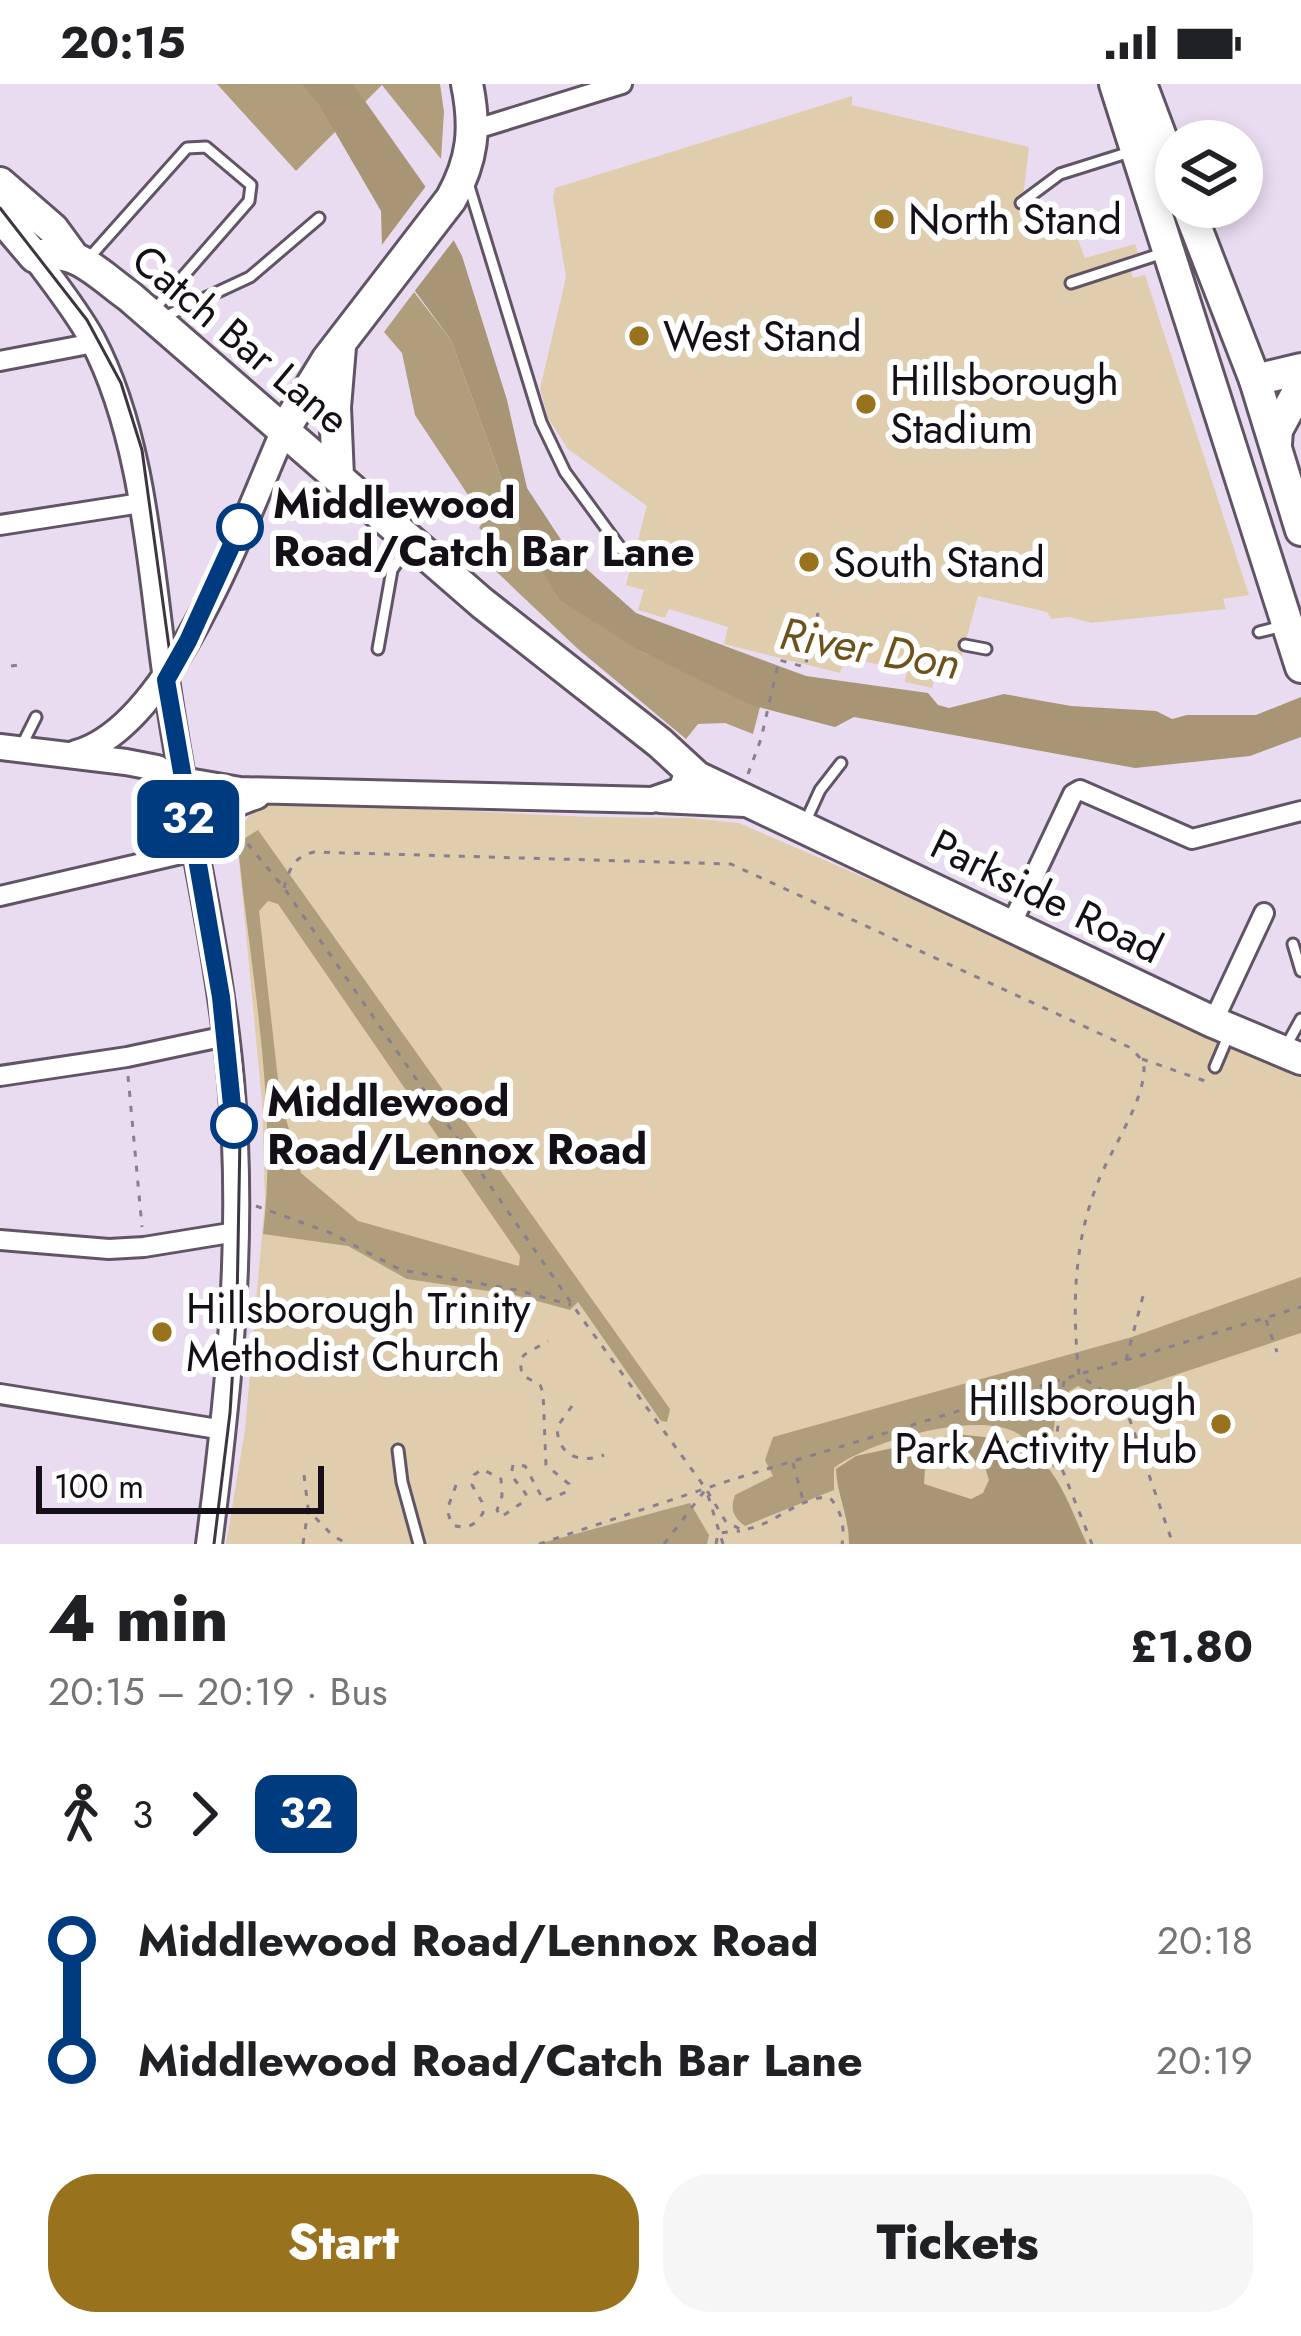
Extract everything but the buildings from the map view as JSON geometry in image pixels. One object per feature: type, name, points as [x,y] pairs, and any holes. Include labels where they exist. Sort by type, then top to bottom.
[{"type":"main road","points":[[284,430],[311,382],[458,187],[473,130],[467,84]]},
{"type":"main road","points":[[1115,84],[1271,576],[1286,643]]},
{"type":"main road","points":[[1142,84],[1155,120]]},
{"type":"main road","points":[[0,183],[53,229],[78,259]]},
{"type":"main road","points":[[0,216],[34,257]]},
{"type":"main road","points":[[1196,228],[1255,380],[1301,530]]},
{"type":"main road","name":"Catch Bar Lane","points":[[34,257],[60,252],[78,259],[154,318],[538,649],[676,754]]},
{"type":"main road","points":[[338,477],[334,407],[340,347]]},
{"type":"main road","points":[[1231,455],[1237,409],[1255,380],[1301,369]]},
{"type":"main road","points":[[1276,444],[1277,430],[1301,386]]},
{"type":"main road","name":"Parkside Road","points":[[676,754],[724,792],[751,795],[803,826],[1292,1056]]},
{"type":"street","points":[[473,130],[622,84]]},
{"type":"street","points":[[34,257],[94,343],[118,410],[141,503],[181,780],[226,1036],[237,1205],[224,1430],[209,1544]]},
{"type":"street","points":[[0,361],[94,343]]},
{"type":"street","points":[[74,753],[94,748],[166,680],[284,430]]},
{"type":"street","points":[[0,525],[141,503]]},
{"type":"street","name":"Parkside Road","points":[[10,748],[74,753],[157,768],[181,780],[240,790],[652,800],[751,795]]},
{"type":"street","points":[[652,800],[681,790],[676,754]]},
{"type":"street","name":"Parkside Road","points":[[220,813],[274,790]]},
{"type":"street","points":[[1011,925],[1073,794],[1080,790],[1192,839],[1301,811]]},
{"type":"street","points":[[0,896],[194,851],[220,813]]},
{"type":"street","points":[[1222,1025],[1264,913]]},
{"type":"street","points":[[0,1076],[127,1058],[226,1036]]},
{"type":"street","points":[[0,1240],[110,1249],[236,1232]]},
{"type":"street","points":[[0,1394],[224,1430]]},
{"type":"lane","points":[[78,259],[187,148],[206,147],[251,185],[249,201],[154,318]]},
{"type":"lane","points":[[1021,203],[1060,174],[1136,150]]},
{"type":"lane","points":[[458,187],[542,422],[565,472],[622,550]]},
{"type":"lane","points":[[154,318],[250,277],[319,218]]},
{"type":"lane","points":[[1071,283],[1168,251]]},
{"type":"lane","points":[[378,650],[392,570],[411,542]]},
{"type":"lane","points":[[965,645],[986,649]]},
{"type":"lane","points":[[10,748],[36,717]]},
{"type":"lane","points":[[803,826],[826,779],[841,763]]},
{"type":"lane","points":[[1293,944],[1301,970]]},
{"type":"lane","points":[[1292,1056],[1301,1019]]},
{"type":"lane","points":[[1215,1067],[1222,1025]]},
{"type":"lane","points":[[398,1450],[419,1544]]},
{"type":"path","points":[[751,795],[779,660],[805,667],[820,605]]},
{"type":"path","points":[[10,666],[19,665]]},
{"type":"path","points":[[220,813],[284,888],[726,1522],[742,1530]]},
{"type":"path","points":[[284,888],[290,866],[300,855],[314,852],[730,863],[1129,1046],[1141,1058],[1208,1082]]},
{"type":"path","points":[[127,1058],[144,1247]]},
{"type":"path","points":[[1079,1375],[1073,1316],[1079,1249],[1096,1186],[1136,1099],[1144,1069],[1141,1058]]},
{"type":"path","points":[[237,1205],[264,1207],[331,1233],[401,1270],[573,1305]]},
{"type":"path","points":[[1126,1362],[1143,1295]]},
{"type":"path","points":[[538,1544],[1301,1307]]},
{"type":"path","points":[[1265,1318],[1277,1352]]},
{"type":"path","points":[[456,1485],[447,1510],[452,1525],[463,1528],[472,1526],[483,1513],[472,1485],[474,1475],[482,1469],[501,1479],[496,1510],[501,1517],[523,1502],[526,1494],[511,1474],[513,1465],[525,1466],[544,1501],[569,1488],[546,1465],[542,1392],[520,1369],[524,1355],[548,1341]]},
{"type":"path","points":[[1079,1375],[1125,1406],[1173,1544]]},
{"type":"path","points":[[1064,1379],[1056,1441],[1060,1464],[1092,1544]]},
{"type":"path","points":[[572,1406],[557,1426],[560,1444],[574,1458],[604,1455]]},
{"type":"path","points":[[792,1462],[804,1504]]},
{"type":"path","points":[[303,1544],[308,1510],[304,1475]]},
{"type":"path","points":[[706,1490],[723,1544]]},
{"type":"path","points":[[664,1544],[706,1490]]},
{"type":"path","points":[[718,1533],[758,1528],[804,1504],[830,1497],[844,1530],[842,1544]]},
{"type":"path","points":[[308,1510],[333,1537],[348,1544]]},
{"type":"path","points":[[716,1544],[718,1533]]},
{"type":"shaded area","points":[[217,84],[440,84],[444,112],[441,159],[382,85],[296,171]]},
{"type":"shaded area","points":[[302,84],[353,84],[425,186],[462,256],[507,400],[527,488],[571,555],[636,613],[806,676],[928,693],[938,705],[949,708],[1004,694],[1071,706],[1156,711],[1172,719],[1256,715],[1301,697],[1301,737],[1250,756],[1135,768],[854,717],[835,727],[751,705],[640,651],[560,600],[525,543],[451,340],[382,246],[381,211],[320,106]]},
{"type":"shaded area","name":"Hillsborough Stadium","points":[[852,96],[852,105],[1029,147],[1023,197],[1067,212],[1085,258],[1135,244],[1138,253],[1127,257],[1133,278],[1145,275],[1249,595],[1223,599],[1226,609],[1091,623],[1070,617],[1051,619],[1047,612],[978,596],[957,673],[938,668],[932,688],[905,682],[907,671],[845,657],[840,673],[724,644],[728,627],[669,609],[665,618],[638,610],[644,590],[626,585],[647,506],[568,449],[548,418],[540,389],[566,277],[555,188]]},
{"type":"shaded area","points":[[414,292],[451,340],[525,543],[640,651],[760,707],[753,734],[725,723],[698,724],[686,739],[578,649],[482,558],[494,540],[479,528],[484,519],[415,415],[402,353],[384,332]]},
{"type":"shaded area","points":[[303,803],[739,823],[1301,1067],[1301,1544],[226,1544],[245,1430],[265,1200],[262,1102],[237,839],[254,812]]},
{"type":"shaded area","points":[[258,830],[670,1409],[667,1422],[661,1421],[578,1302],[570,1310],[515,1295],[407,1279],[348,1246],[263,1234],[265,1093],[239,856],[242,840]],"holes":[[[268,901],[278,904],[520,1256],[519,1266],[358,1221],[301,1173],[280,1097],[259,911]]]},
{"type":"shaded area","points":[[1301,1277],[1301,1333],[1130,1390],[1118,1408],[1078,1386],[1058,1398],[1052,1441],[1058,1466],[1054,1468],[1020,1435],[980,1425],[953,1426],[898,1439],[850,1458],[834,1468],[834,1490],[745,1526],[734,1512],[735,1495],[773,1476],[765,1460],[773,1437],[1132,1337]]},
{"type":"shaded area","points":[[958,1434],[1016,1443],[1052,1472],[1087,1544],[849,1544],[836,1469],[856,1456]],"holes":[[[930,1461],[984,1464],[989,1480],[983,1493],[971,1499],[924,1484]]]},
{"type":"shaded area","points":[[690,1503],[709,1535],[707,1544],[538,1544]]},
{"type":"pier","points":[[429,182],[457,236],[410,297],[378,250]]},
{"type":"tram line","points":[[0,208],[87,320],[121,383],[142,450],[186,771],[233,1051],[240,1137],[237,1304],[214,1544]]},
{"type":"bus line","name":"32","points":[[234,1125],[221,997],[166,680],[240,527]]},
{"type":"place","name":"North Stand","points":[[884,219]]},
{"type":"place","name":"West Stand","points":[[639,336]]},
{"type":"place","name":"Hillsborough Stadium","points":[[866,404]]},
{"type":"place","name":"Middlewood Road/Catch Bar Lane","points":[[240,527]]},
{"type":"place","name":"South Stand","points":[[809,562]]},
{"type":"place","name":"Middlewood Road/Lennox Road","points":[[234,1125]]},
{"type":"place","name":"Hillsborough Trinity Methodist Church","points":[[162,1332]]},
{"type":"place","name":"Hillsborough Park Activity Hub","points":[[1221,1424]]},
{"type":"water label","name":"River Don","points":[[870,648]]}]
